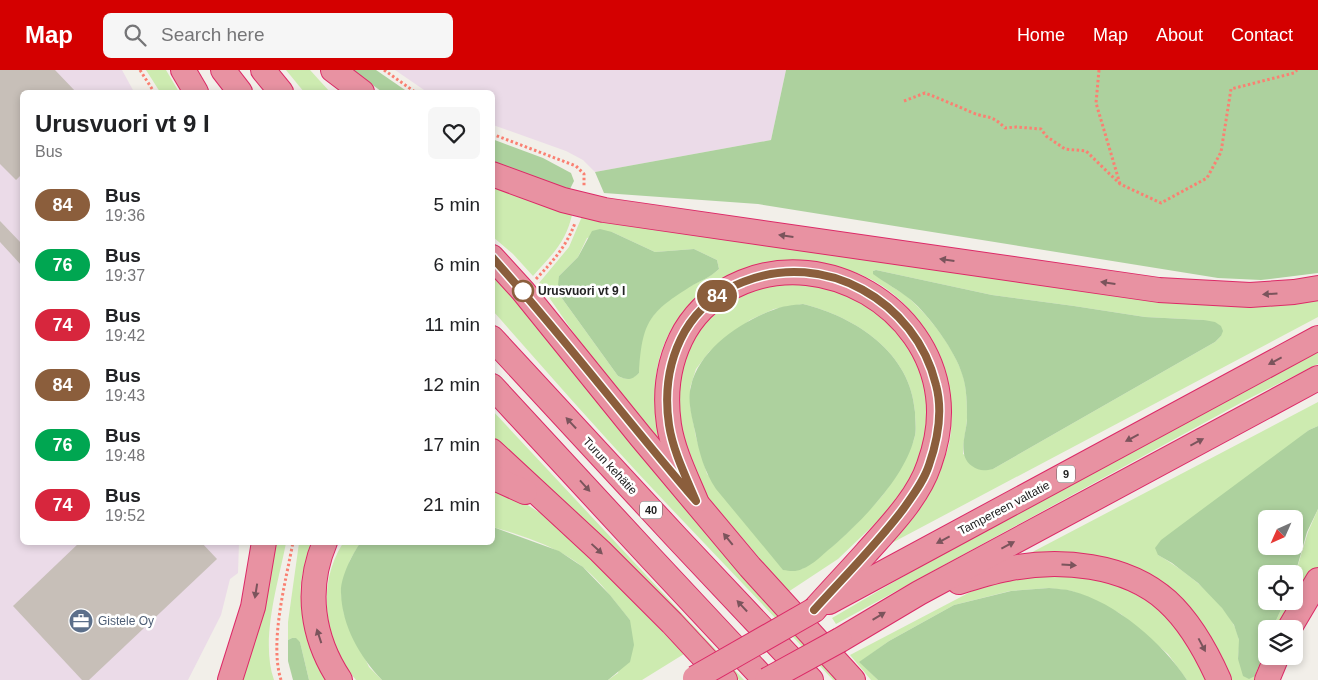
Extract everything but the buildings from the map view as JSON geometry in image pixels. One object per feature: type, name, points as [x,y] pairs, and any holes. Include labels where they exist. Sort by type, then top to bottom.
[{"type":"highway","points":[[223,70],[238,90]]},
{"type":"highway","points":[[263,70],[279,90]]},
{"type":"highway","points":[[323,70],[341,90]]},
{"type":"highway","points":[[333,70],[359,90]]},
{"type":"highway","points":[[495,175],[563,200],[604,210],[1159,290],[1250,295],[1294,292],[1318,288]]},
{"type":"highway","points":[[495,260],[523,291],[641,437],[750,567],[854,680]]},
{"type":"highway","points":[[696,501],[683,470],[669,426],[667,392],[668,375],[676,349],[689,324],[706,305],[725,290],[744,281],[760,275],[789,271],[817,274],[841,280],[868,292],[889,308],[918,341],[931,366],[937,386],[940,412],[936,441],[929,466],[910,500],[884,533],[814,610]]},
{"type":"highway","name":"Tampereen valtatie","points":[[693,679],[814,610],[1318,338]]},
{"type":"highway","name":"Turun kehätie","points":[[495,341],[676,538],[811,680]]},
{"type":"highway","points":[[495,389],[766,680],[840,640],[919,593],[1318,378]]},
{"type":"highway","points":[[495,454],[548,505],[600,551],[672,623],[725,680]]},
{"type":"highway","points":[[495,478],[514,485],[548,505]]},
{"type":"highway","points":[[230,680],[253,607],[263,545]]},
{"type":"highway","points":[[324,545],[313,583],[314,618],[325,654],[340,680]]},
{"type":"highway","points":[[919,593],[1007,568],[1036,565],[1075,565],[1111,572],[1142,584],[1167,601],[1196,635],[1219,680]]},
{"type":"highway","points":[[1294,620],[1318,580]]},
{"type":"highway","points":[[1267,680],[1273,665]]},
{"type":"path","points":[[140,70],[153,90]]},
{"type":"path","points":[[384,70],[412,90]]},
{"type":"path","points":[[1099,70],[1096,104],[1120,184]]},
{"type":"path","points":[[904,101],[925,93],[974,113],[996,118],[1005,128],[1041,129],[1046,136],[1065,149],[1086,152],[1120,184],[1161,203],[1207,178],[1221,152],[1232,88],[1294,73],[1297,70]]},
{"type":"path","points":[[495,135],[576,166],[584,174],[586,182],[583,193]]},
{"type":"path","points":[[534,282],[567,242],[576,220]]},
{"type":"path","points":[[281,680],[278,669],[278,627],[292,545]]},
{"type":"shaded area","points":[[0,70],[122,70],[133,90],[20,90],[20,545],[239,545],[238,573],[230,579],[221,615],[188,680],[0,680]]},
{"type":"shaded area","points":[[395,70],[786,70],[771,140],[595,172],[583,160],[566,151],[495,126],[495,90],[424,90]]},
{"type":"green space","points":[[146,70],[166,70],[178,90],[159,90]]},
{"type":"green space","points":[[286,70],[310,70],[328,90],[302,90]]},
{"type":"green space","points":[[353,70],[376,70],[405,90],[379,90]]},
{"type":"green space","points":[[786,70],[1318,70],[1318,273],[1261,280],[1218,278],[758,204],[604,193],[595,172],[771,140]]},
{"type":"green space","points":[[495,140],[543,158],[571,173],[574,181],[570,189],[530,179],[495,164]]},
{"type":"green space","points":[[495,185],[573,211],[563,239],[533,276],[513,254],[495,239]]},
{"type":"green space","points":[[583,214],[1201,304],[1247,306],[1318,295],[1318,317],[888,545],[918,512],[933,487],[948,447],[952,414],[949,389],[942,364],[932,341],[918,319],[900,300],[880,285],[857,273],[837,268],[799,263],[763,264],[740,271],[723,281],[684,312],[671,330],[662,349],[657,369],[655,390],[659,433],[665,455],[614,391],[539,283],[569,247]],"holes":[[[612,232],[655,252],[694,249],[717,260],[719,269],[679,293],[656,312],[645,329],[642,338],[639,373],[629,379],[618,376],[561,297],[559,276],[578,257],[587,238]],[[876,270],[992,295],[1145,317],[1204,320],[1221,336],[1215,342],[993,469],[963,454],[967,419],[966,390],[964,378],[953,353],[941,334],[920,308],[877,276],[873,271]]]},
{"type":"green space","points":[[600,229],[612,232],[655,252],[694,249],[717,260],[719,269],[678,294],[657,311],[646,330],[640,356],[639,373],[629,379],[618,376],[561,297],[558,285],[559,276],[578,257],[592,231]]},
{"type":"green space","points":[[876,270],[992,295],[1145,317],[1204,320],[1215,322],[1221,326],[1223,331],[1215,342],[993,469],[982,470],[972,466],[965,457],[966,391],[964,379],[954,355],[941,334],[918,306],[873,274],[873,271]]},
{"type":"green space","points":[[495,275],[649,459],[710,538],[840,680],[833,680],[601,432],[495,313]]},
{"type":"green space","points":[[777,282],[816,285],[852,295],[889,320],[916,353],[930,409],[919,459],[909,480],[885,514],[838,559],[788,592],[701,489],[681,441],[675,396],[685,353],[702,326],[726,302]],"holes":[[[803,304],[823,310],[861,328],[892,355],[903,372],[911,391],[915,412],[915,433],[910,448],[890,485],[881,497],[828,550],[802,569],[707,474],[696,437],[690,405],[690,388],[696,369],[709,352],[750,320],[774,309]]]},
{"type":"green space","points":[[803,304],[823,310],[861,328],[892,355],[903,372],[911,391],[916,429],[909,454],[881,498],[844,536],[814,562],[800,570],[791,571],[783,570],[716,489],[702,461],[691,414],[690,397],[695,373],[712,349],[723,339],[760,315],[780,308]]},
{"type":"green space","points":[[1318,351],[1318,364],[1246,400],[836,624],[832,618],[947,551]]},
{"type":"green space","points":[[1318,402],[1318,426],[1309,430],[1158,555],[1181,570],[1207,591],[1228,615],[1239,640],[1238,659],[1255,676],[1259,665],[1264,665],[1261,680],[1229,680],[1218,649],[1181,604],[1021,558]]},
{"type":"green space","points":[[495,413],[744,680],[739,680],[669,602],[495,440]]},
{"type":"green space","points":[[1318,426],[1318,509],[1307,532],[1303,546],[1303,510],[1258,510],[1258,555],[1300,555],[1298,565],[1258,565],[1258,610],[1281,610],[1276,620],[1258,620],[1259,665],[1255,676],[1249,679],[1243,676],[1238,659],[1239,640],[1234,625],[1222,608],[1198,583],[1158,555],[1155,548],[1161,540],[1309,430]]},
{"type":"green space","points":[[495,491],[523,502],[540,513],[577,544],[684,654],[642,680],[608,680],[618,673],[630,620],[596,580],[575,561],[552,548],[495,528]]},
{"type":"green space","points":[[1318,509],[1318,570],[1303,595],[1303,565],[1298,565],[1301,555],[1303,555],[1308,532]]},
{"type":"green space","points":[[495,528],[559,551],[583,567],[610,595],[630,620],[634,645],[630,662],[608,680],[382,680],[360,651],[345,617],[341,587],[350,560],[359,545],[495,545]]},
{"type":"green space","points":[[268,545],[286,545],[275,594],[270,630],[270,664],[274,680],[239,680]]},
{"type":"green space","points":[[299,545],[313,545],[302,578],[302,610],[310,641],[329,680],[309,680],[300,642],[292,638],[288,640],[288,622]]},
{"type":"green space","points":[[342,545],[359,545],[350,560],[341,592],[344,614],[369,667],[382,680],[356,680],[345,665],[337,648],[327,613],[329,577],[334,559]]},
{"type":"green space","points":[[1023,575],[1094,579],[1125,589],[1158,609],[1175,623],[1210,680],[1187,680],[1168,654],[1121,614],[1072,591],[1049,588],[1010,591],[954,605],[889,641],[860,662],[878,680],[871,680],[850,655],[976,589]]},
{"type":"green space","points":[[1049,588],[1069,590],[1088,596],[1121,614],[1165,652],[1187,680],[878,680],[859,662],[889,641],[954,605],[1011,591]]},
{"type":"green space","points":[[1281,610],[1294,610],[1288,620],[1276,620]]},
{"type":"green space","points":[[296,638],[300,642],[309,680],[293,680],[288,661],[288,640]]},
{"type":"bus line","name":"84","points":[[495,260],[523,291],[641,437],[696,501],[683,470],[669,426],[667,410],[668,375],[676,349],[689,324],[716,296],[725,290],[760,275],[789,271],[802,272],[841,280],[856,286],[878,299],[902,320],[926,354],[937,386],[940,412],[939,426],[929,466],[910,500],[884,533],[814,610]]},
{"type":"place","name":"Urusvuori vt 9 I","points":[[523,291]]},
{"type":"place","name":"Gistele Oy","points":[[81,621]]}]
